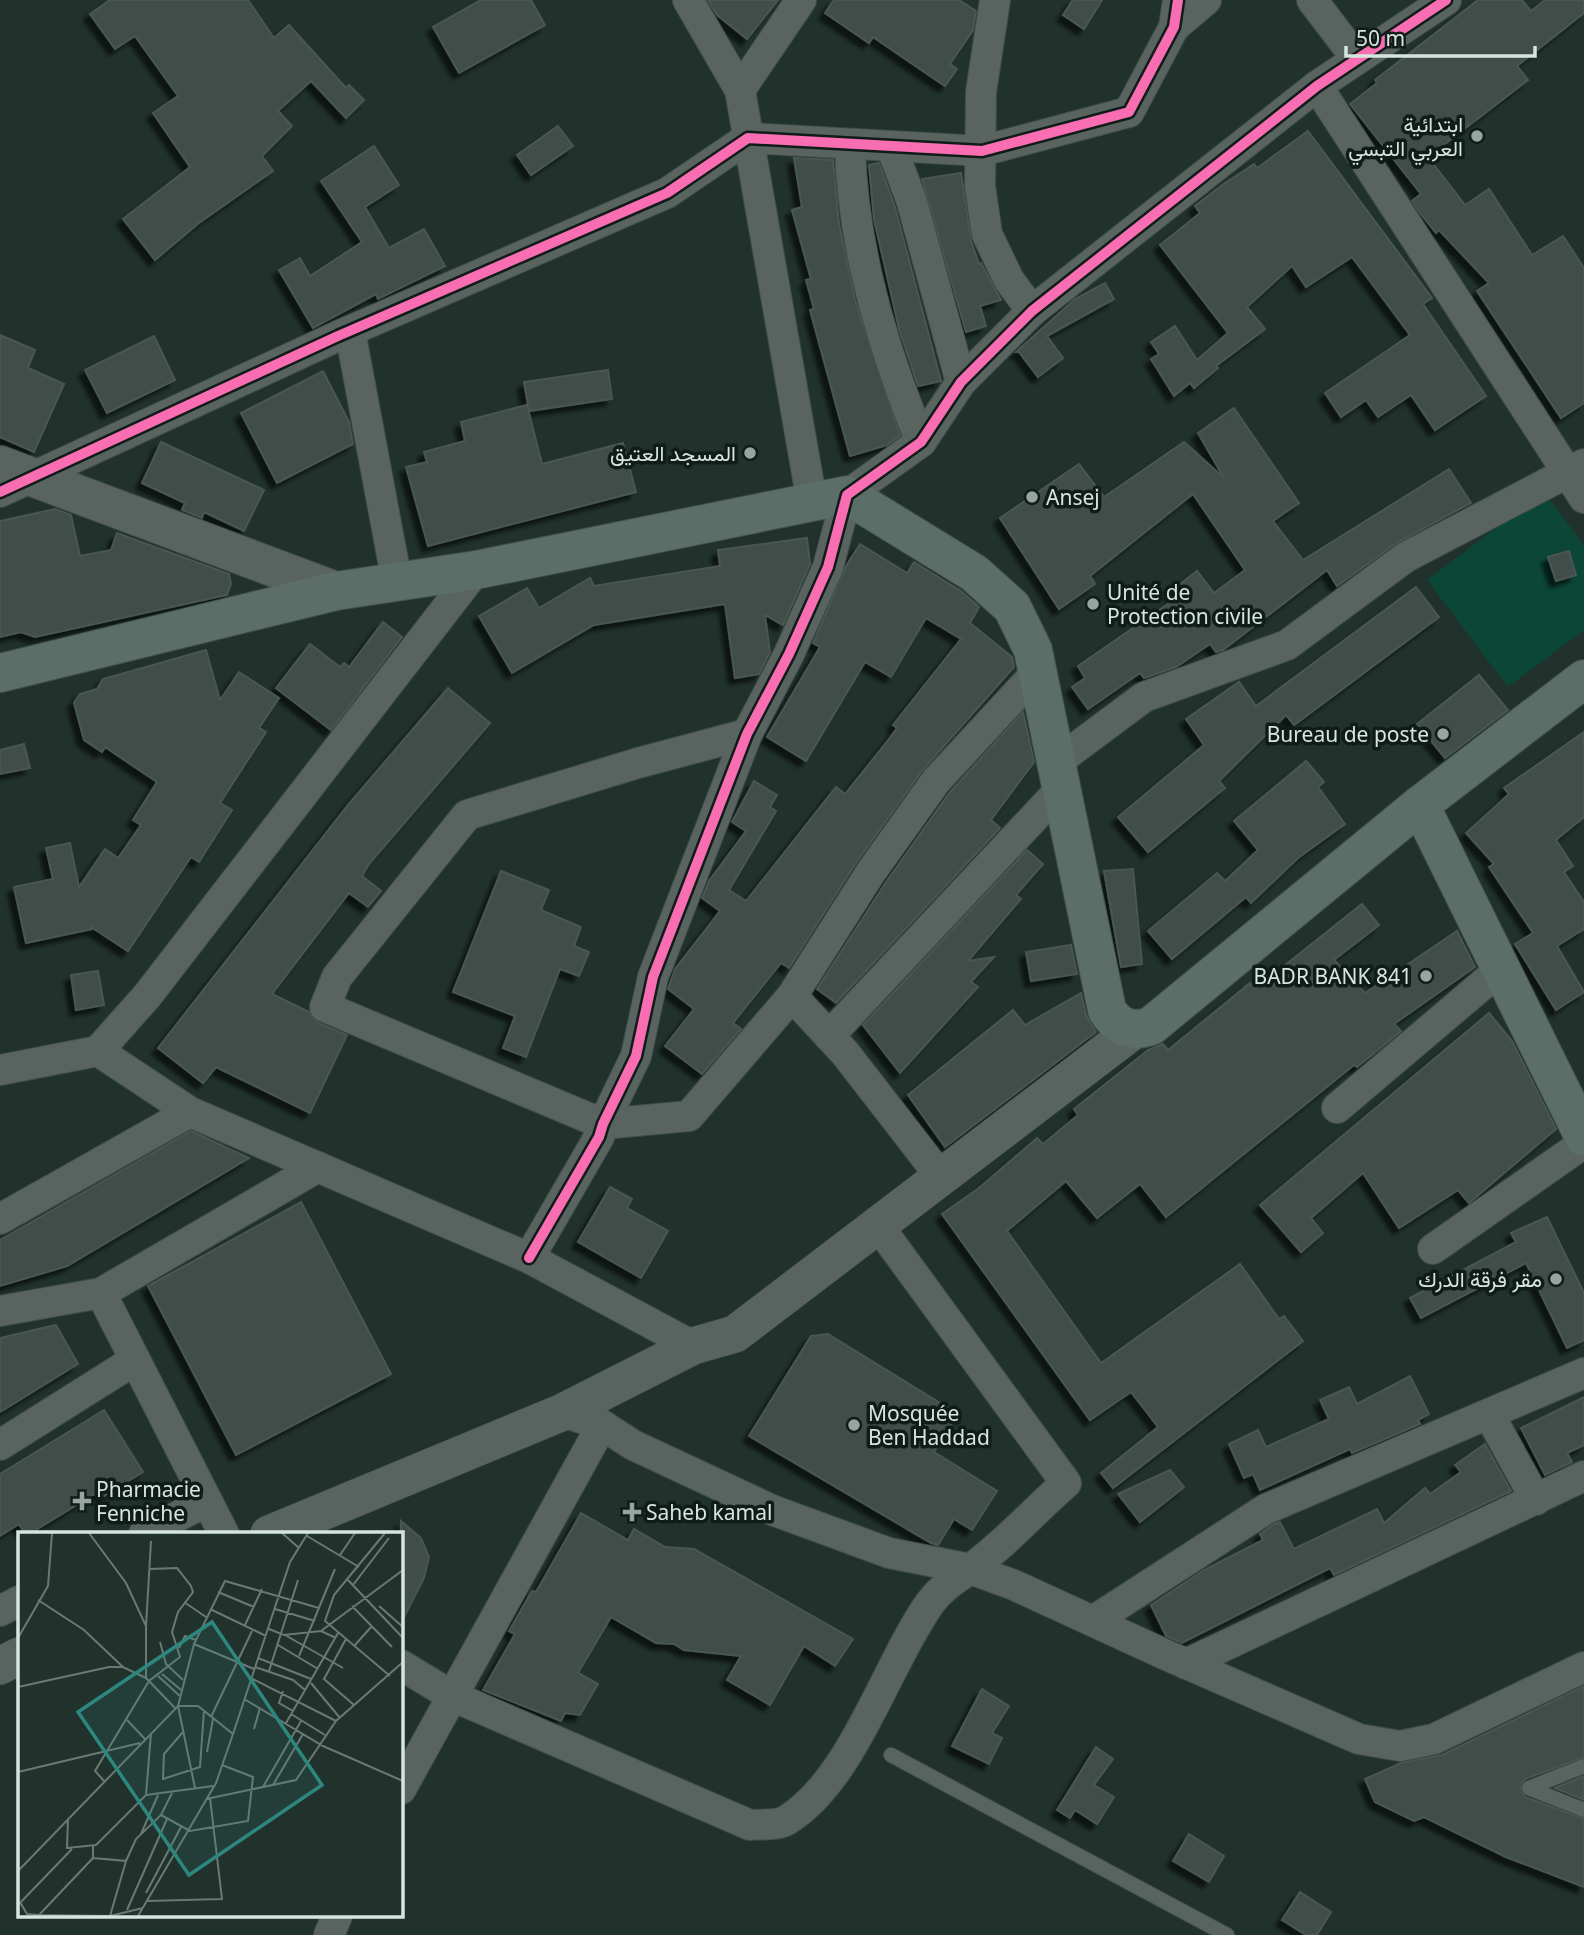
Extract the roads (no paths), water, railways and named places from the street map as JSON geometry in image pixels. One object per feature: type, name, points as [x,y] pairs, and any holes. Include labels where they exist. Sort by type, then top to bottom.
[{"type":"main road","points":[[11,478],[336,591]]},
{"type":"main road","points":[[0,673],[336,591],[476,570],[830,498],[974,573],[1012,607],[1032,650],[1107,1010],[1118,1024],[1134,1030],[1151,1026],[1158,1021],[1420,805],[1584,679]]},
{"type":"main road","points":[[1420,805],[1584,1137]]},
{"type":"street","points":[[529,1258],[600,1138],[603,1124],[636,1056],[653,977],[747,734],[828,567],[830,498],[748,138],[740,90],[688,0]]},
{"type":"street","points":[[740,90],[801,0]]},
{"type":"street","points":[[995,0],[981,92],[980,186],[987,234],[1009,280],[1032,311]]},
{"type":"street","points":[[11,478],[667,193],[748,138],[982,151],[1129,112],[1176,13],[1206,0]]},
{"type":"street","points":[[1312,0],[1357,59]]},
{"type":"street","points":[[830,498],[921,442],[961,382],[1032,311],[1317,86],[1446,0]]},
{"type":"street","points":[[829,1036],[1057,778],[1144,697],[1287,645],[1406,557],[1578,479],[1317,86]]},
{"type":"street","points":[[850,145],[851,194],[869,278],[890,363],[921,442]]},
{"type":"street","points":[[891,146],[912,202],[961,382]]},
{"type":"street","points":[[350,331],[397,582]]},
{"type":"street","points":[[0,1070],[97,1051],[156,985],[476,570]]},
{"type":"street","points":[[747,734],[638,763],[467,815],[337,977],[325,1007],[603,1124],[689,1116],[792,996],[871,872],[936,781],[1037,672]]},
{"type":"street","points":[[1337,1108],[1501,969]]},
{"type":"street","points":[[792,996],[829,1036],[941,1177]]},
{"type":"street","points":[[273,1532],[563,1412],[692,1346],[735,1334],[1134,1030]]},
{"type":"street","points":[[97,1051],[190,1112],[529,1258],[692,1346]]},
{"type":"street","points":[[0,1219],[190,1112]]},
{"type":"street","points":[[1433,1249],[1584,1143]]},
{"type":"street","points":[[0,1311],[101,1293],[318,1167]]},
{"type":"street","points":[[402,1666],[452,1696],[750,1825],[784,1822],[814,1798],[846,1757],[902,1648],[929,1604],[949,1580],[970,1569],[1066,1483],[877,1224]]},
{"type":"street","points":[[101,1293],[223,1532]]},
{"type":"street","points":[[0,1445],[135,1360]]},
{"type":"street","points":[[1093,1621],[1266,1509],[1584,1373]]},
{"type":"street","points":[[563,1412],[602,1425],[633,1446],[772,1510],[888,1553],[970,1569],[1014,1584],[1186,1664],[1359,1739],[1400,1746],[1434,1739],[1584,1667]]},
{"type":"street","points":[[1489,1414],[1536,1500]]},
{"type":"street","points":[[402,1787],[602,1425]]},
{"type":"street","points":[[1186,1664],[1584,1476]]},
{"type":"street","points":[[148,1532],[207,1501]]},
{"type":"street","points":[[0,1611],[18,1602]]},
{"type":"street","points":[[0,1666],[18,1657]]},
{"type":"street","points":[[329,1935],[336,1918]]},
{"type":"lane","points":[[891,1755],[1227,1935]]},
{"type":"lane","points":[[1584,1766],[1529,1788],[1584,1810]]},
{"type":"place","name":"ابتدائية العربي التبسي","points":[[1477,136]]},
{"type":"place","name":"المسجد العتيق","points":[[750,453]]},
{"type":"place","name":"Ansej","points":[[1032,497]]},
{"type":"place","name":"Unité de Protection civile","points":[[1093,604]]},
{"type":"place","name":"Bureau de poste","points":[[1443,734]]},
{"type":"place","name":"BADR BANK 841","points":[[1426,976]]},
{"type":"place","name":"مقر فرقة الدرك","points":[[1556,1279]]},
{"type":"place","name":"Mosquée Ben Haddad","points":[[854,1425]]},
{"type":"place","name":"Pharmacie Fenniche","points":[[82,1501]]},
{"type":"place","name":"Saheb kamal","points":[[632,1512]]}]
